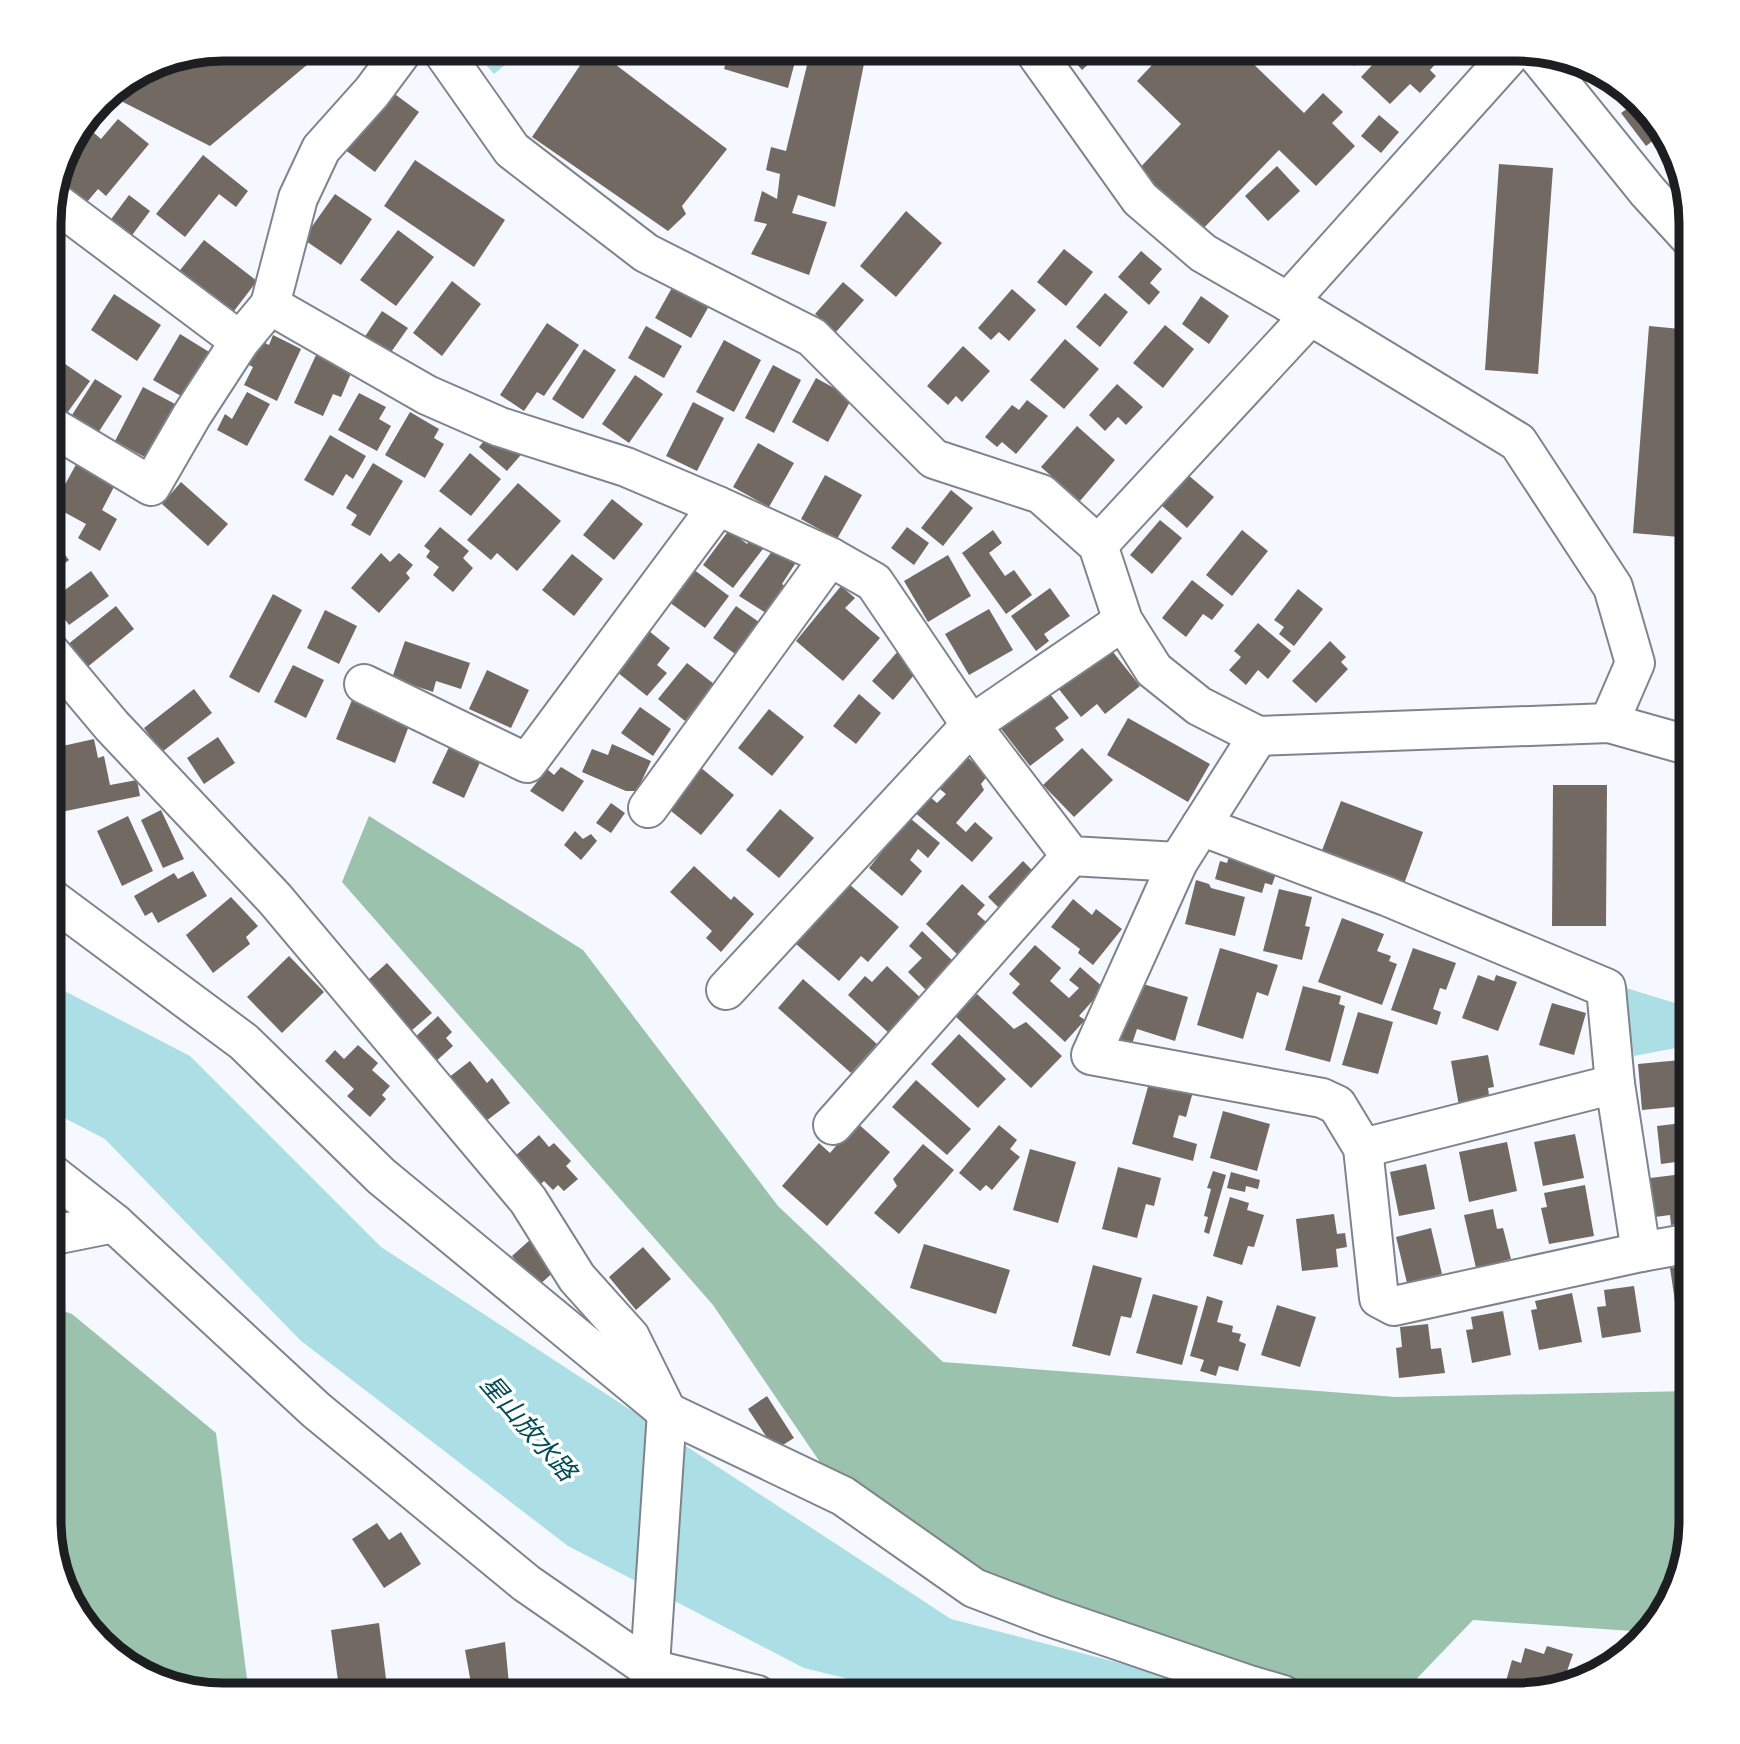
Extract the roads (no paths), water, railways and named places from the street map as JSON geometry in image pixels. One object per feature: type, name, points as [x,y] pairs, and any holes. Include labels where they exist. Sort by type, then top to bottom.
[{"type":"street","points":[[62,433],[151,486],[192,415],[240,341],[270,305],[298,198],[321,149],[372,92],[394,62]]},
{"type":"street","points":[[450,62],[512,150],[646,253],[812,337],[934,459],[1041,494],[1098,545],[1123,621],[1154,670],[1199,706],[1258,736],[1609,723],[1679,743]]},
{"type":"street","points":[[1042,62],[1140,200],[1203,253],[1518,442],[1614,587],[1635,663],[1609,723]]},
{"type":"street","points":[[1098,545],[1504,62]]},
{"type":"street","points":[[1545,64],[1648,192],[1679,226]]},
{"type":"street","points":[[62,208],[240,341]]},
{"type":"street","points":[[270,305],[426,395],[500,427],[626,467],[718,506],[830,558],[874,582],[971,724],[1071,856],[1178,862]]},
{"type":"street","points":[[364,684],[527,763],[718,506]]},
{"type":"street","points":[[648,808],[830,558]]},
{"type":"street","points":[[726,990],[971,724],[1123,621]]},
{"type":"street","points":[[62,666],[112,726],[275,899],[528,1200],[577,1278],[630,1337],[667,1412],[649,1682]]},
{"type":"street","points":[[1258,736],[1178,862],[1091,1055],[1322,1098],[1337,1105],[1363,1148],[1379,1298],[1394,1306],[1679,1245]]},
{"type":"street","points":[[1201,826],[1386,896],[1606,988],[1615,1084],[1641,1252]]},
{"type":"street","points":[[833,1125],[1071,856]]},
{"type":"street","points":[[61,906],[244,1042],[381,1176],[667,1412],[843,1496],[974,1588],[1046,1616],[1243,1683]]},
{"type":"street","points":[[1363,1148],[1615,1084]]},
{"type":"street","points":[[61,1182],[114,1223],[316,1410],[649,1682]]},
{"type":"street","points":[[61,1234],[114,1223]]},
{"type":"water","points":[[483,62],[509,62],[494,74]]},
{"type":"water","points":[[1623,987],[1679,1004],[1679,1047],[1634,1056]]},
{"type":"water","name":"星山放水路","points":[[61,989],[190,1056],[381,1247],[951,1619],[1196,1683],[865,1683],[804,1668],[568,1546],[300,1340],[105,1139],[61,1116]]}]
